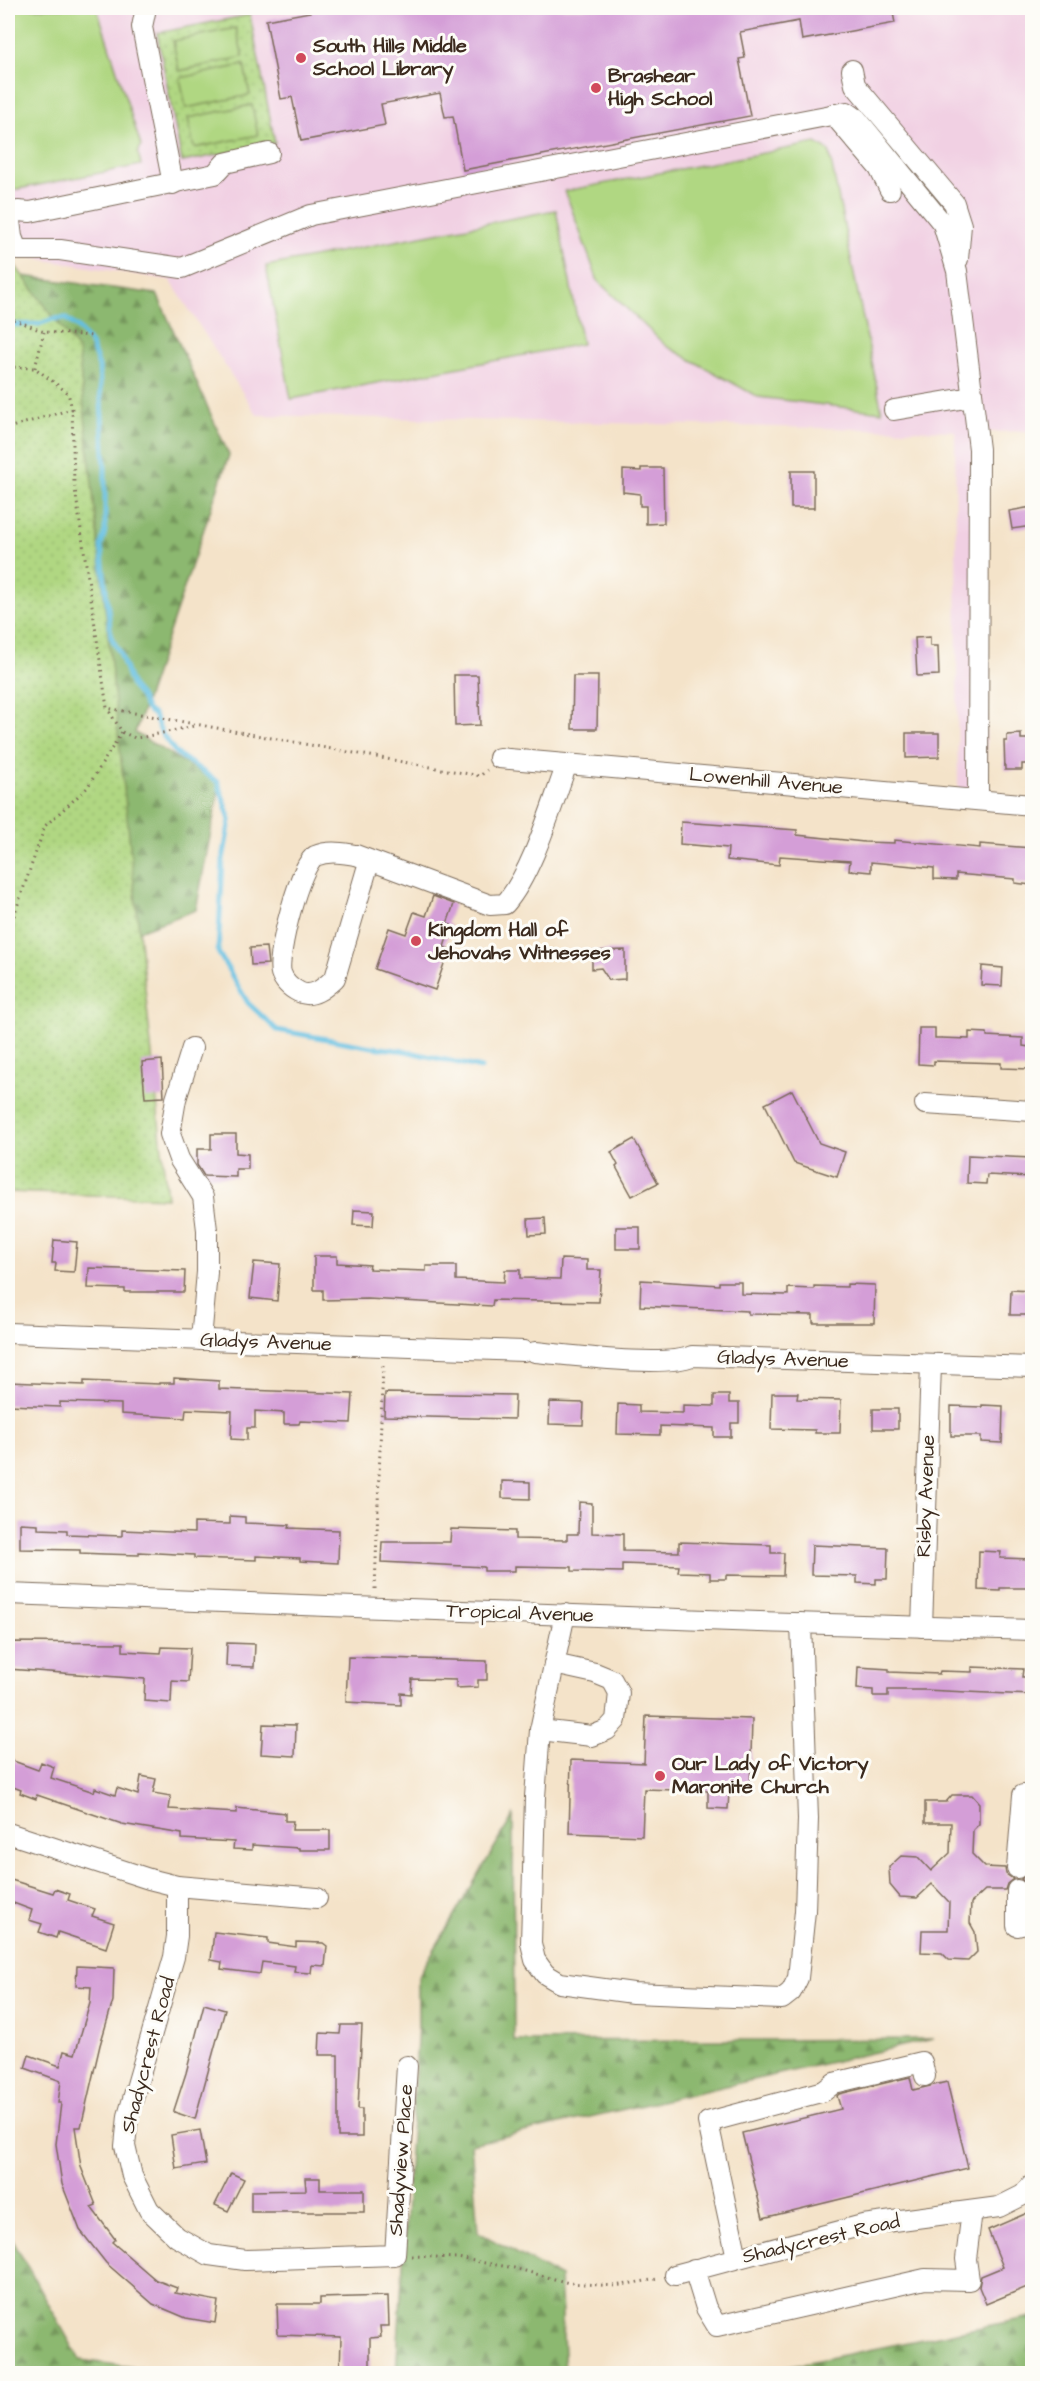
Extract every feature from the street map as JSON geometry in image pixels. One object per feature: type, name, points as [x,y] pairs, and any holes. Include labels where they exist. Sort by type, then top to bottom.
[{"type":"street","points":[[146,8],[142,27],[173,184]]},
{"type":"street","points":[[852,70],[855,85],[954,203],[961,225],[957,271]]},
{"type":"street","points":[[269,153],[225,163],[215,174],[173,184],[30,212],[9,213],[12,237],[17,250],[60,250],[182,268],[207,260],[311,215],[833,114],[847,112],[857,119],[943,224],[957,271],[979,449],[978,800]]},
{"type":"street","points":[[833,114],[879,168],[890,190]]},
{"type":"street","points":[[894,410],[972,397]]},
{"type":"street","name":"Lowenhill Avenue","points":[[499,758],[1032,805]]},
{"type":"street","points":[[369,862],[335,978],[321,991],[303,994],[288,986],[281,972],[279,955],[302,873],[314,857],[333,851],[356,855],[369,862],[490,905],[505,904],[525,874],[567,764]]},
{"type":"street","points":[[192,1048],[176,1099],[170,1134],[179,1159],[203,1197],[207,1230],[207,1272],[201,1340]]},
{"type":"street","points":[[925,1104],[1032,1111]]},
{"type":"street","name":"Gladys Avenue","points":[[8,1333],[384,1345],[618,1359],[682,1361],[692,1356],[1032,1367]]},
{"type":"street","name":"Risby Avenue","points":[[922,1627],[931,1365]]},
{"type":"street","name":"Tropical Avenue","points":[[8,1594],[1032,1630]]},
{"type":"street","points":[[565,1614],[540,1730],[535,1797],[531,1943],[536,1960],[545,1974],[560,1983],[633,1993],[782,1999],[791,1992],[798,1978],[805,1911],[808,1819],[801,1623]]},
{"type":"street","points":[[540,1730],[592,1736],[607,1730],[616,1720],[619,1693],[612,1680],[595,1673],[554,1664]]},
{"type":"street","points":[[1017,1868],[1023,1795],[1032,1798]]},
{"type":"street","points":[[8,1833],[149,1880],[177,1886],[317,1898]]},
{"type":"street","name":"Shadycrest Road","points":[[177,1886],[177,1936],[174,1957],[128,2116],[125,2146],[132,2176],[149,2210],[177,2237],[209,2255],[245,2260],[395,2255]]},
{"type":"street","points":[[1017,1890],[1017,1926],[1032,1922]]},
{"type":"street","points":[[737,2258],[708,2122],[824,2091],[834,2083],[922,2062],[925,2076]]},
{"type":"street","name":"Shadyview Place","points":[[395,2255],[407,2066]]},
{"type":"street","name":"Shadycrest Road","points":[[685,2272],[864,2225],[999,2207],[1023,2195],[1032,2185]]},
{"type":"street","points":[[685,2272],[717,2326],[925,2279],[969,2280],[966,2259],[972,2211]]},
{"type":"path","points":[[8,10],[12,8]]},
{"type":"path","points":[[8,317],[44,332],[93,336]]},
{"type":"path","points":[[36,368],[44,332]]},
{"type":"path","points":[[8,367],[36,368],[68,393],[72,409],[74,482],[106,708],[122,732],[135,738],[196,726]]},
{"type":"path","points":[[8,428],[72,409]]},
{"type":"path","points":[[106,708],[480,776],[499,758]]},
{"type":"path","points":[[8,933],[45,826],[87,788],[122,732]]},
{"type":"path","points":[[375,1586],[384,1345]]},
{"type":"path","points":[[395,2255],[457,2258],[514,2268],[569,2283],[615,2286],[685,2272]]},
{"type":"shaded area","points":[[8,8],[1032,8],[1032,431],[987,432],[986,791],[958,791],[955,431],[257,415],[170,280],[8,254]]},
{"type":"green space","points":[[19,8],[97,8],[141,146],[138,153],[141,165],[8,191],[8,16]]},
{"type":"green space","points":[[250,15],[275,143],[182,162],[157,33]]},
{"type":"green space","points":[[236,28],[243,57],[179,71],[173,41]]},
{"type":"green space","points":[[244,65],[250,95],[186,108],[180,78]]},
{"type":"green space","points":[[252,105],[258,135],[194,148],[188,118]]},
{"type":"green space","points":[[816,143],[829,151],[882,412],[758,397],[666,346],[598,281],[565,191]]},
{"type":"green space","points":[[556,210],[582,344],[291,399],[266,266]]},
{"type":"green space","points":[[8,256],[78,350],[167,1198],[8,1192]]},
{"type":"green space","points":[[8,274],[157,294],[229,455],[135,733],[220,784],[196,910],[114,940]]},
{"type":"green space","points":[[513,1816],[514,2041],[933,2039],[471,2144],[478,2232],[560,2277],[565,2373],[396,2374],[418,2025],[418,1977]]},
{"type":"green space","points":[[8,2232],[80,2360],[175,2373],[8,2373]]},
{"type":"green space","points":[[1032,2317],[1032,2373],[754,2373]]},
{"type":"building","name":"Brashear High School","points":[[309,8],[892,8],[895,23],[802,40],[799,21],[740,32],[745,58],[739,59],[750,116],[463,170],[453,116],[445,117],[440,93],[381,104],[385,125],[301,141],[292,97],[281,99],[266,20],[310,12]]},
{"type":"building","points":[[641,468],[663,468],[664,523],[646,524],[646,506],[640,506],[640,494],[623,492],[623,470],[641,471]]},
{"type":"building","points":[[791,471],[814,471],[814,508],[791,508]]},
{"type":"building","points":[[1032,507],[1032,526],[1012,529],[1009,511]]},
{"type":"building","points":[[930,637],[930,646],[938,646],[939,675],[917,676],[915,638]]},
{"type":"building","points":[[454,675],[478,675],[480,725],[455,726]]},
{"type":"building","points":[[573,676],[598,676],[597,729],[572,729]]},
{"type":"building","points":[[906,733],[939,733],[939,757],[906,758]]},
{"type":"building","points":[[1021,734],[1021,739],[1032,739],[1032,764],[1022,764],[1022,770],[1005,770],[1004,741],[1007,741],[1007,735]]},
{"type":"building","points":[[681,822],[797,830],[797,835],[864,842],[894,843],[894,840],[980,848],[980,844],[1032,848],[1031,885],[1015,883],[1015,879],[956,874],[956,880],[934,879],[934,868],[871,862],[871,872],[849,870],[850,861],[780,856],[779,865],[727,860],[728,848],[680,844]]},
{"type":"building","name":"Kingdom Hall of Jehovahs Witnesses","points":[[433,896],[454,904],[447,924],[451,925],[444,947],[449,949],[435,990],[375,969],[389,928],[406,934],[414,912],[426,916]]},
{"type":"building","points":[[266,947],[268,964],[251,965],[250,948]]},
{"type":"building","points":[[625,950],[625,979],[609,980],[601,968],[592,969],[592,951]]},
{"type":"building","points":[[982,966],[1003,968],[1002,986],[981,985]]},
{"type":"building","points":[[919,1028],[935,1028],[935,1038],[969,1039],[969,1032],[987,1033],[987,1036],[1023,1038],[1023,1046],[1030,1047],[1029,1069],[1001,1068],[1001,1063],[934,1061],[934,1065],[918,1064]]},
{"type":"building","points":[[162,1060],[164,1097],[145,1098],[142,1062]]},
{"type":"building","points":[[792,1090],[819,1143],[845,1152],[837,1177],[794,1163],[765,1104]]},
{"type":"building","points":[[211,1134],[236,1134],[236,1153],[248,1154],[248,1169],[236,1169],[236,1177],[204,1176],[197,1165],[197,1149],[211,1149]]},
{"type":"building","points":[[634,1139],[658,1183],[632,1196],[616,1167],[618,1165],[611,1152]]},
{"type":"building","points":[[968,1155],[1032,1158],[1032,1177],[987,1175],[986,1184],[967,1183]]},
{"type":"building","points":[[354,1210],[374,1211],[373,1226],[353,1225]]},
{"type":"building","points":[[545,1218],[546,1234],[529,1235],[528,1219]]},
{"type":"building","points":[[616,1227],[640,1227],[640,1249],[616,1249]]},
{"type":"building","points":[[54,1240],[77,1242],[74,1272],[55,1271],[56,1263],[52,1263]]},
{"type":"building","points":[[314,1256],[337,1256],[337,1263],[370,1265],[369,1269],[426,1271],[426,1266],[456,1266],[456,1280],[504,1282],[505,1270],[520,1270],[520,1278],[560,1279],[561,1259],[587,1260],[587,1270],[601,1270],[599,1302],[493,1300],[492,1306],[368,1299],[323,1300],[323,1290],[314,1290]]},
{"type":"building","points":[[254,1262],[280,1264],[277,1301],[250,1298]]},
{"type":"building","points":[[89,1268],[185,1271],[184,1292],[125,1292],[125,1289],[88,1288]]},
{"type":"building","points":[[641,1280],[719,1285],[719,1282],[741,1282],[741,1294],[788,1295],[788,1288],[847,1287],[847,1284],[875,1285],[874,1323],[813,1323],[813,1315],[748,1314],[748,1311],[640,1306]]},
{"type":"building","points":[[1011,1290],[1032,1291],[1031,1315],[1010,1315]]},
{"type":"building","points":[[174,1378],[219,1381],[219,1389],[353,1394],[351,1423],[300,1421],[299,1424],[284,1424],[284,1413],[255,1411],[255,1428],[247,1428],[247,1440],[231,1439],[232,1411],[186,1409],[185,1418],[121,1414],[121,1404],[60,1402],[60,1407],[8,1405],[8,1382],[84,1385],[84,1381],[159,1384],[174,1383]]},
{"type":"building","points":[[385,1393],[515,1395],[514,1419],[384,1416]]},
{"type":"building","points":[[772,1393],[798,1393],[797,1399],[841,1400],[840,1433],[771,1429]]},
{"type":"building","points":[[714,1395],[729,1395],[729,1403],[739,1403],[739,1423],[731,1423],[731,1437],[714,1437],[714,1428],[660,1426],[660,1435],[617,1434],[618,1404],[639,1405],[639,1412],[683,1413],[683,1405],[714,1406]]},
{"type":"building","points":[[550,1402],[584,1403],[583,1425],[549,1424]]},
{"type":"building","points":[[982,1405],[1003,1406],[1002,1443],[981,1442],[981,1436],[951,1436],[951,1406],[982,1407]]},
{"type":"building","points":[[873,1409],[898,1409],[898,1429],[873,1429]]},
{"type":"building","points":[[502,1481],[530,1482],[530,1499],[502,1498]]},
{"type":"building","points":[[579,1502],[592,1503],[592,1533],[623,1534],[623,1551],[679,1552],[679,1542],[771,1545],[771,1553],[784,1553],[783,1576],[726,1575],[726,1579],[710,1579],[710,1573],[678,1572],[679,1566],[622,1564],[622,1572],[572,1571],[572,1567],[515,1566],[515,1571],[484,1571],[484,1567],[381,1562],[382,1542],[450,1542],[451,1529],[515,1531],[515,1539],[567,1540],[567,1534],[578,1534]]},
{"type":"building","points":[[230,1516],[245,1517],[245,1523],[339,1530],[338,1563],[256,1556],[256,1560],[194,1558],[194,1555],[139,1552],[139,1555],[80,1553],[80,1550],[20,1549],[20,1523],[38,1524],[38,1529],[67,1530],[67,1534],[122,1536],[122,1530],[194,1533],[194,1523],[230,1524]]},
{"type":"building","points":[[812,1545],[888,1548],[887,1579],[876,1579],[876,1584],[857,1583],[857,1576],[811,1575]]},
{"type":"building","points":[[979,1551],[1001,1552],[1000,1558],[1030,1559],[1028,1588],[1000,1588],[1000,1591],[978,1590]]},
{"type":"building","points":[[8,1642],[123,1643],[123,1651],[161,1653],[162,1647],[190,1648],[188,1682],[172,1681],[171,1703],[144,1701],[145,1679],[8,1669]]},
{"type":"building","points":[[227,1643],[255,1644],[254,1667],[226,1666]]},
{"type":"building","points":[[348,1657],[487,1661],[487,1680],[478,1680],[478,1687],[456,1688],[456,1680],[412,1679],[411,1694],[401,1693],[401,1705],[346,1702]]},
{"type":"building","points":[[858,1667],[889,1669],[889,1672],[939,1674],[940,1671],[972,1672],[972,1667],[1023,1669],[1022,1677],[1032,1677],[1032,1695],[888,1690],[888,1696],[873,1696],[873,1690],[857,1689]]},
{"type":"building","name":"Our Lady of Victory Maronite Church","points":[[646,1716],[752,1719],[750,1793],[729,1792],[728,1809],[708,1808],[708,1791],[644,1789],[642,1836],[569,1833],[571,1760],[644,1763]]},
{"type":"building","points":[[263,1724],[296,1725],[295,1756],[261,1754]]},
{"type":"building","points":[[8,1759],[38,1770],[41,1762],[54,1767],[51,1778],[94,1792],[95,1788],[115,1795],[117,1788],[138,1795],[141,1776],[156,1779],[153,1793],[171,1796],[169,1809],[237,1813],[237,1808],[285,1813],[285,1821],[293,1821],[292,1830],[330,1830],[330,1850],[299,1850],[299,1848],[252,1845],[252,1850],[233,1849],[234,1842],[182,1839],[182,1834],[122,1824],[37,1795],[36,1799],[20,1793],[21,1790],[8,1785],[11,1776],[8,1775]]},
{"type":"building","points":[[952,1795],[972,1795],[979,1803],[979,1824],[973,1830],[972,1854],[985,1867],[1005,1868],[1006,1874],[1013,1879],[1007,1884],[1005,1890],[985,1890],[971,1903],[970,1923],[975,1932],[977,1952],[968,1961],[949,1960],[942,1953],[921,1952],[922,1930],[948,1930],[949,1902],[932,1884],[917,1898],[900,1897],[890,1885],[889,1867],[901,1856],[918,1857],[931,1871],[950,1853],[951,1823],[925,1823],[925,1802],[946,1802]]},
{"type":"building","points":[[1029,1868],[1032,1868],[1032,1890],[1029,1890],[1027,1884],[1021,1879]]},
{"type":"building","points":[[8,1879],[53,1893],[55,1889],[70,1894],[68,1900],[95,1909],[92,1916],[114,1923],[106,1948],[58,1932],[56,1938],[39,1932],[42,1924],[29,1920],[32,1910],[8,1901]]},
{"type":"building","points":[[214,1932],[268,1938],[268,1943],[296,1947],[296,1942],[323,1943],[327,1946],[325,1966],[312,1965],[311,1973],[294,1972],[295,1966],[262,1962],[260,1974],[221,1969],[222,1962],[211,1960]]},
{"type":"building","points":[[77,1966],[114,1968],[113,2001],[81,2127],[75,2127],[81,2167],[96,2205],[91,2207],[115,2239],[112,2242],[156,2280],[177,2288],[175,2293],[218,2301],[215,2323],[186,2318],[153,2304],[106,2263],[80,2230],[62,2184],[56,2144],[61,2081],[25,2068],[29,2055],[60,2066],[64,2051],[75,2054],[90,2003],[91,1987],[76,1986]]},
{"type":"building","points":[[204,2004],[225,2010],[195,2119],[174,2112],[174,2110]]},
{"type":"building","points":[[341,2025],[362,2025],[358,2109],[362,2109],[362,2137],[338,2137],[338,2055],[319,2055],[320,2033],[340,2034]]},
{"type":"building","points":[[910,2077],[913,2090],[947,2082],[968,2168],[763,2218],[742,2133],[841,2109],[837,2096],[839,2094]]},
{"type":"building","points":[[200,2130],[206,2164],[176,2169],[171,2135]]},
{"type":"building","points":[[231,2173],[244,2179],[228,2211],[215,2205]]},
{"type":"building","points":[[305,2178],[320,2178],[320,2190],[364,2190],[364,2212],[251,2212],[251,2191],[306,2190]]},
{"type":"building","points":[[1032,2211],[1032,2285],[986,2304],[979,2287],[981,2276],[1003,2267],[988,2230]]},
{"type":"building","points":[[388,2296],[389,2326],[380,2326],[381,2337],[370,2338],[370,2373],[340,2373],[341,2337],[278,2335],[277,2304],[320,2304],[320,2298]]},
{"type":"waterway","points":[[8,325],[39,324],[65,318],[78,328],[91,344],[99,367],[105,468],[105,531],[101,546],[111,637],[120,653],[132,687],[147,710],[154,715],[162,734],[176,753],[218,782],[230,820],[223,859],[218,952],[248,1003],[277,1030],[405,1051],[481,1068]]},
{"type":"place","name":"South Hills Middle School Library","points":[[301,58]]},
{"type":"place","name":"Brashear High School","points":[[596,88]]},
{"type":"place","name":"Kingdom Hall of Jehovahs Witnesses","points":[[416,941]]},
{"type":"place","name":"Our Lady of Victory Maronite Church","points":[[660,1776]]}]
